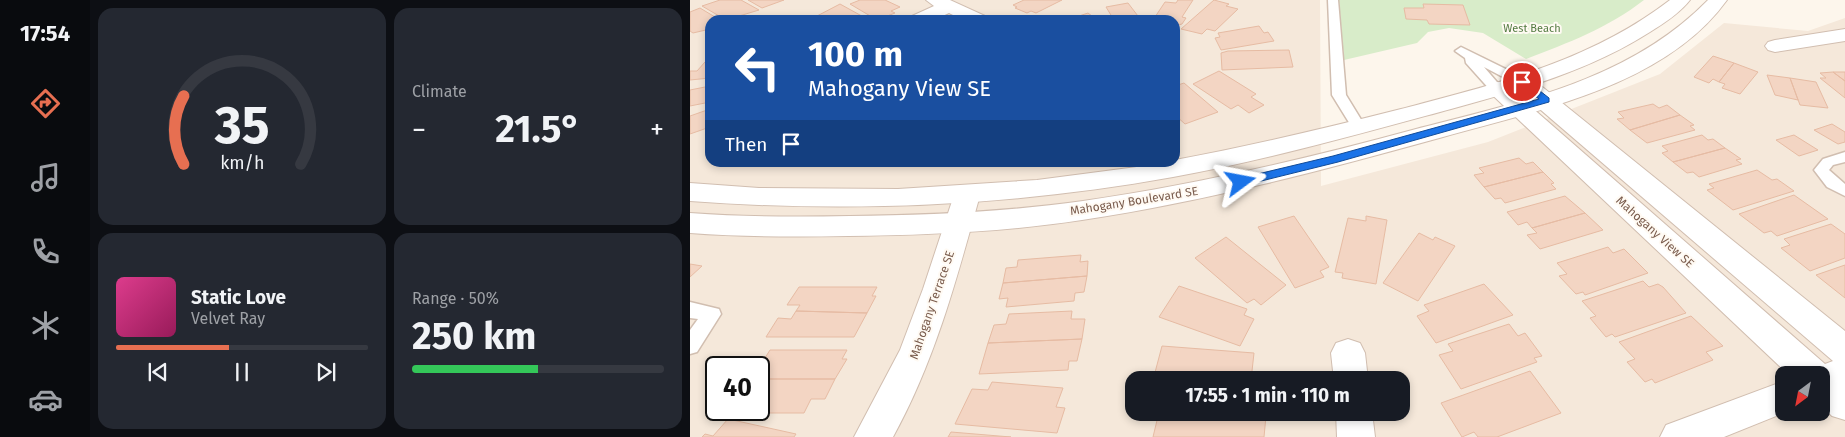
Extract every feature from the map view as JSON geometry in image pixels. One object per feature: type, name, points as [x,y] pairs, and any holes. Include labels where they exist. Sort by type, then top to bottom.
[{"type":"street","name":"Mahogany Boulevard SE","points":[[690,192],[963,210],[1243,155],[1510,86],[1576,63],[1619,44],[1663,16],[1681,0]]},
{"type":"street","name":"Mahogany Boulevard SE","points":[[690,223],[777,228],[963,210],[1105,207],[1241,182],[1518,109],[1589,84],[1647,58],[1677,39],[1698,22],[1718,0]]},
{"type":"street","points":[[925,15],[941,3],[967,15]]},
{"type":"street","points":[[1775,46],[1845,35]]},
{"type":"street","points":[[1510,86],[1545,100],[1845,351]]},
{"type":"street","name":"Mahogany View SE","points":[[1510,86],[1518,109],[1803,366]]},
{"type":"street","name":"Mahogany Terrace SE","points":[[873,437],[904,382],[922,342],[963,210]]},
{"type":"street","points":[[1830,378],[1845,371]]},
{"type":"street","points":[[1830,390],[1845,404]]},
{"type":"street","points":[[1679,437],[1775,400]]},
{"type":"street","points":[[1355,421],[1356,437]]},
{"type":"lane","points":[[1334,0],[1339,95],[1347,111],[1358,126]]},
{"type":"lane","points":[[1845,157],[1828,162],[1821,170],[1832,183],[1845,191]]},
{"type":"lane","points":[[690,310],[712,314],[690,346]]},
{"type":"shaded area","points":[[690,0],[1320,0],[1321,186],[1488,142],[1660,74],[1724,23],[1808,31],[1845,18],[1845,437],[690,437]]},
{"type":"green space","name":"West Beach","points":[[1339,0],[1644,0],[1602,27],[1526,59],[1483,33],[1449,28],[1428,32],[1417,43],[1344,60]]},
{"type":"building","points":[[720,0],[741,0],[759,10],[742,15],[717,15],[702,6]]},
{"type":"building","points":[[748,0],[784,0],[762,8]]},
{"type":"building","points":[[860,0],[885,0],[900,7],[891,11],[895,13],[890,15],[869,15],[850,4]]},
{"type":"building","points":[[1024,0],[1062,0],[1036,13],[1031,11],[1027,13],[1015,8],[1017,7],[1013,5]]},
{"type":"building","points":[[1178,0],[1193,0],[1182,17],[1186,18],[1182,24],[1180,25],[1180,15],[1156,15],[1165,2],[1176,3]]},
{"type":"building","points":[[1214,0],[1229,4],[1226,6],[1238,9],[1215,31],[1207,29],[1202,34],[1181,29]]},
{"type":"building","points":[[1128,3],[1137,15],[1111,15],[1106,7]]},
{"type":"building","points":[[840,4],[860,15],[819,15]]},
{"type":"building","points":[[1423,4],[1463,5],[1470,25],[1429,24],[1427,20],[1406,19],[1404,8],[1424,8]]},
{"type":"building","points":[[700,8],[712,15],[705,15],[705,30],[693,33],[690,31],[690,12]]},
{"type":"building","points":[[1259,26],[1264,33],[1268,32],[1274,41],[1221,50],[1215,38],[1220,37],[1218,33]]},
{"type":"building","points":[[1289,50],[1293,67],[1222,70],[1221,53],[1228,51]]},
{"type":"building","points":[[1713,56],[1734,63],[1719,82],[1713,79],[1709,83],[1694,77]]},
{"type":"building","points":[[705,62],[705,78],[690,80],[690,71],[697,71]]},
{"type":"building","points":[[1734,63],[1758,72],[1740,94],[1722,88],[1725,84],[1719,82]]},
{"type":"building","points":[[1219,71],[1256,94],[1251,97],[1264,105],[1249,113],[1238,105],[1231,109],[1193,84]]},
{"type":"building","points":[[1833,72],[1845,81],[1845,98],[1820,78],[1826,78],[1820,73]]},
{"type":"building","points":[[1833,72],[1845,72],[1845,81]]},
{"type":"building","points":[[1767,75],[1790,78],[1798,100],[1775,95]]},
{"type":"building","points":[[1790,78],[1816,82],[1828,108],[1800,105]]},
{"type":"building","points":[[1184,83],[1218,112],[1185,124],[1180,120],[1180,84]]},
{"type":"building","points":[[705,87],[705,103],[690,106],[690,90]]},
{"type":"building","points":[[1653,104],[1659,108],[1667,105],[1680,115],[1630,130],[1617,119],[1624,118],[1618,112]]},
{"type":"building","points":[[705,111],[705,129],[690,134],[690,116]]},
{"type":"building","points":[[1680,115],[1694,125],[1690,126],[1695,130],[1647,143],[1630,130]]},
{"type":"building","points":[[1832,124],[1845,132],[1845,142],[1838,144],[1814,130]]},
{"type":"building","points":[[1702,135],[1708,140],[1713,139],[1725,148],[1673,162],[1662,153],[1668,151],[1662,146]]},
{"type":"building","points":[[1794,135],[1818,150],[1799,156],[1776,140]]},
{"type":"building","points":[[1725,148],[1741,159],[1736,160],[1742,164],[1699,177],[1693,172],[1687,173],[1673,162]]},
{"type":"building","points":[[1519,158],[1526,164],[1533,162],[1543,172],[1484,187],[1474,175],[1484,173],[1479,168]]},
{"type":"building","points":[[1757,170],[1772,180],[1777,179],[1794,191],[1733,210],[1707,190],[1714,188],[1709,184]]},
{"type":"building","points":[[1543,172],[1554,183],[1551,184],[1556,189],[1505,203],[1501,198],[1495,199],[1484,187]]},
{"type":"building","points":[[1794,195],[1828,219],[1777,236],[1771,231],[1764,233],[1739,214]]},
{"type":"building","points":[[1565,196],[1585,213],[1532,228],[1527,222],[1518,225],[1507,212]]},
{"type":"building","points":[[1585,213],[1603,230],[1540,249],[1527,235],[1537,233],[1532,228]]},
{"type":"building","points":[[1294,216],[1329,267],[1320,271],[1324,277],[1295,288],[1258,227]]},
{"type":"building","points":[[1366,216],[1387,220],[1376,284],[1342,278],[1343,273],[1335,272],[1348,218],[1366,221]]},
{"type":"building","points":[[1831,224],[1845,234],[1845,258],[1810,271],[1781,248],[1790,245],[1784,239]]},
{"type":"building","points":[[1419,233],[1433,240],[1435,237],[1455,246],[1418,301],[1383,283]]},
{"type":"building","points":[[1226,237],[1286,285],[1261,305],[1254,299],[1247,303],[1195,258]]},
{"type":"building","points":[[1608,247],[1613,253],[1624,249],[1648,273],[1585,295],[1583,292],[1576,294],[1559,276],[1567,274],[1557,263]]},
{"type":"building","points":[[1081,255],[1080,262],[1088,261],[1087,276],[1003,283],[1006,268],[1017,267],[1018,260]]},
{"type":"building","points":[[690,264],[702,266],[690,277]]},
{"type":"building","points":[[1845,265],[1845,298],[1816,275]]},
{"type":"building","points":[[1087,276],[1084,292],[1075,293],[1074,301],[1006,307],[1008,298],[999,299],[1003,283]]},
{"type":"building","points":[[1643,281],[1649,287],[1658,284],[1663,287],[1686,313],[1615,337],[1612,334],[1606,337],[1590,318],[1596,316],[1582,301]]},
{"type":"building","points":[[1484,284],[1513,315],[1436,343],[1417,316],[1429,311],[1424,305]]},
{"type":"building","points":[[1179,286],[1247,309],[1244,315],[1254,319],[1240,346],[1159,317]]},
{"type":"building","points":[[799,287],[877,287],[872,296],[876,296],[867,313],[796,311],[800,305],[787,305]]},
{"type":"building","points":[[796,311],[867,313],[854,337],[766,337],[778,318],[791,319]]},
{"type":"building","points":[[1072,311],[1071,319],[1085,319],[1082,339],[988,343],[994,325],[1006,324],[1009,314]]},
{"type":"building","points":[[1691,316],[1723,346],[1706,352],[1713,360],[1655,383],[1652,379],[1645,382],[1627,362],[1635,359],[1619,342]]},
{"type":"building","points":[[1509,324],[1518,336],[1525,333],[1542,356],[1534,358],[1537,362],[1461,389],[1439,355],[1453,351],[1448,344]]},
{"type":"building","points":[[1082,339],[1077,361],[1069,361],[1068,370],[979,374],[988,343]]},
{"type":"building","points":[[1162,346],[1254,353],[1252,371],[1155,371]]},
{"type":"building","points":[[770,350],[847,350],[842,359],[847,359],[835,379],[770,379],[770,356],[766,356]]},
{"type":"building","points":[[1530,371],[1561,413],[1497,437],[1478,437],[1474,432],[1462,437],[1441,403]]},
{"type":"building","points":[[770,379],[835,379],[825,399],[811,399],[804,413],[770,413]]},
{"type":"building","points":[[992,382],[1063,388],[1056,407],[1065,408],[1057,433],[955,424],[972,389],[988,390]]},
{"type":"building","points":[[726,421],[737,421],[796,434],[794,437],[702,437],[705,434],[713,436]]},
{"type":"building","points":[[1157,421],[1266,421],[1264,437],[1153,437]]},
{"type":"building","points":[[951,432],[1011,437],[948,437]]},
{"type":"route","points":[[1241,182],[1334,159],[1545,100],[1522,82]]}]
